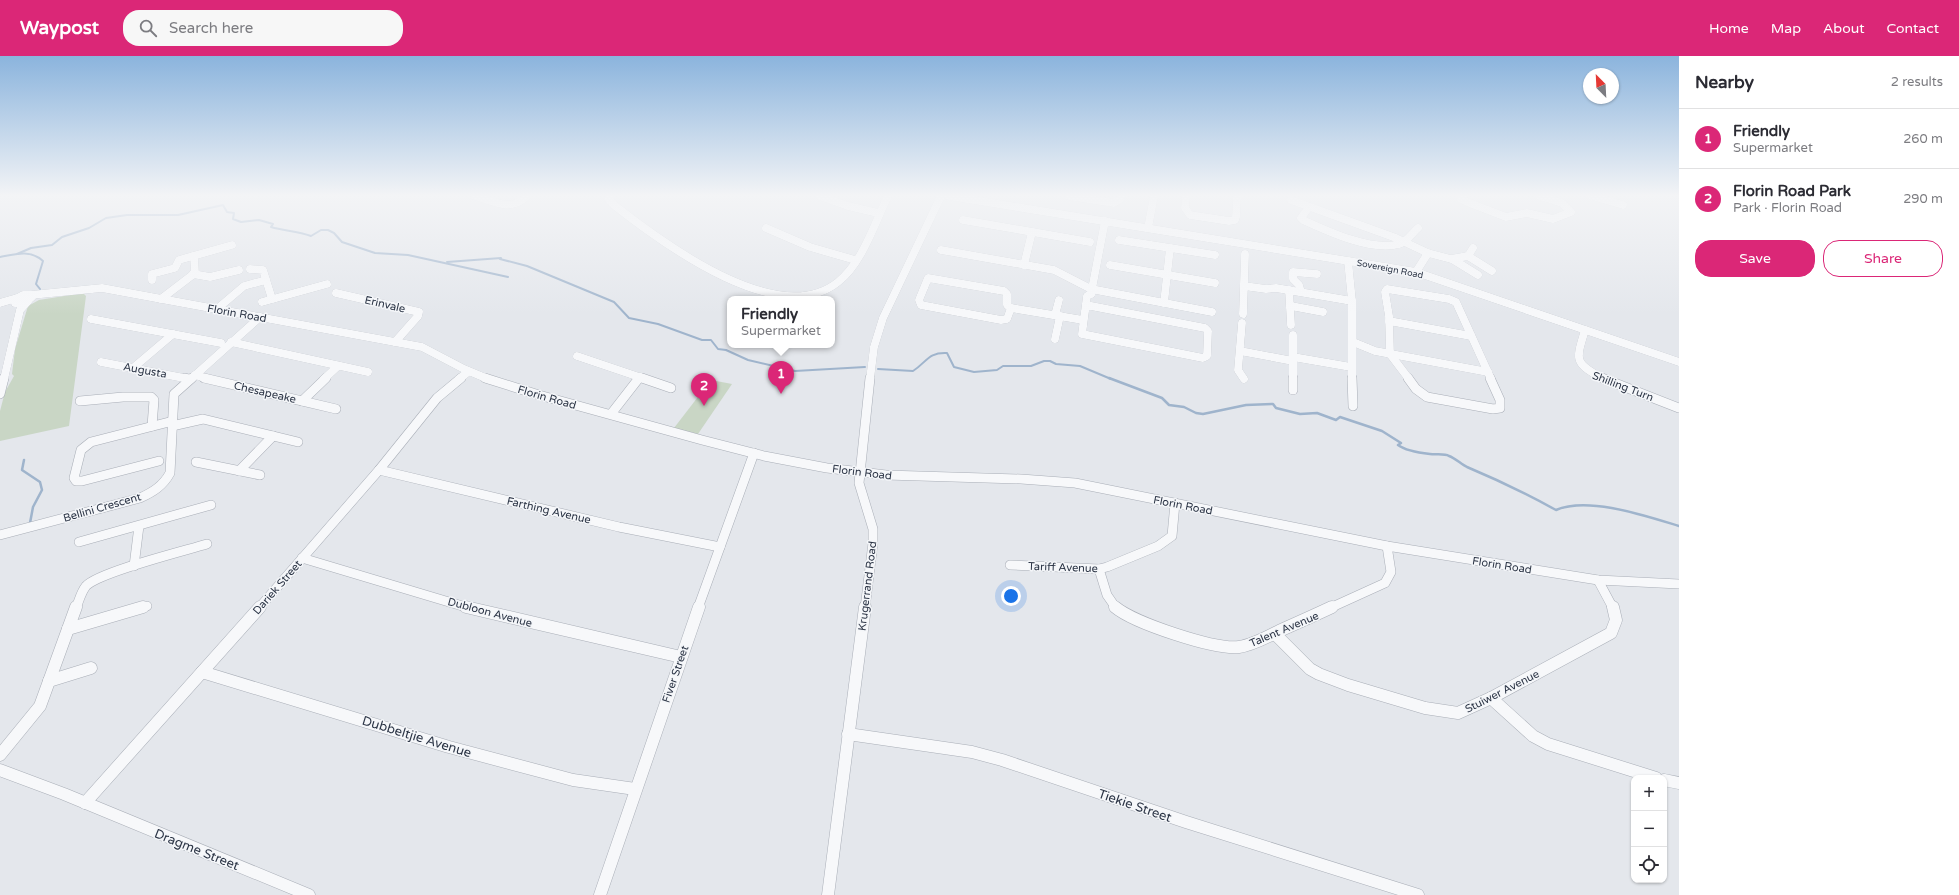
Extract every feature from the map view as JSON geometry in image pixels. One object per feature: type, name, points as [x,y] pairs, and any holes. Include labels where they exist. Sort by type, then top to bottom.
[{"type":"street","points":[[652,235],[693,261],[735,282],[765,291],[792,296],[825,290],[838,282],[855,260],[870,235]]},
{"type":"street","points":[[780,235],[821,252],[855,260]]},
{"type":"street","name":"Krugerrand Road","points":[[828,895],[873,543],[874,529],[859,483],[865,416],[877,332],[923,235]]},
{"type":"street","points":[[1024,265],[1031,235]]},
{"type":"street","points":[[1050,235],[1090,242]]},
{"type":"street","points":[[1086,305],[1205,328],[1208,331],[1208,356],[1203,358],[1085,336],[1081,332],[1087,296],[1091,292],[1102,235]]},
{"type":"street","name":"Sovereign Road","points":[[1191,235],[1416,272],[1679,362]]},
{"type":"street","points":[[1339,235],[1345,238],[1388,246],[1404,241],[1410,235]]},
{"type":"street","points":[[1388,235],[1428,252],[1452,259],[1478,275]]},
{"type":"street","points":[[1119,240],[1215,255]]},
{"type":"street","points":[[152,280],[152,275],[154,273],[175,268],[179,260],[232,245]]},
{"type":"street","points":[[1164,303],[1170,248]]},
{"type":"street","points":[[1468,256],[1473,248]]},
{"type":"street","points":[[941,250],[1059,271],[1091,292],[1095,296],[1098,307]]},
{"type":"street","points":[[1416,272],[1428,252]]},
{"type":"street","points":[[1243,314],[1245,254]]},
{"type":"street","points":[[161,299],[193,274],[196,270],[194,256]]},
{"type":"street","points":[[1452,259],[1468,256],[1492,272]]},
{"type":"street","points":[[1348,261],[1352,301],[1353,342],[1351,366],[1353,406]]},
{"type":"street","points":[[1110,265],[1215,283]]},
{"type":"street","points":[[250,269],[262,269],[272,299]]},
{"type":"street","points":[[193,274],[210,277],[239,270]]},
{"type":"street","points":[[1301,292],[1299,285],[1293,279],[1292,273],[1318,274]]},
{"type":"street","points":[[1011,308],[1007,319],[1001,320],[921,305],[919,300],[928,278],[931,278],[1004,291],[1007,294],[1007,305],[1011,308],[1083,320]]},
{"type":"street","points":[[217,309],[244,286],[266,280]]},
{"type":"street","points":[[262,302],[328,284]]},
{"type":"street","points":[[1244,286],[1289,290],[1352,301]]},
{"type":"street","name":"Florin Road","points":[[17,303],[61,292],[102,288],[395,342],[429,350],[468,372],[535,394],[754,453],[860,473],[929,478],[1046,480],[1075,483],[1387,546],[1598,580],[1679,584]]},
{"type":"street","points":[[1387,289],[1449,299],[1456,302],[1471,336],[1500,400],[1500,408],[1436,399],[1423,395],[1416,389],[1390,354],[1389,321],[1385,292],[1387,289]]},
{"type":"street","points":[[1289,290],[1291,325]]},
{"type":"street","points":[[1091,292],[1212,312]]},
{"type":"street","name":"Erinvale","points":[[336,293],[419,312],[418,316],[395,342]]},
{"type":"street","points":[[0,303],[17,303],[29,299]]},
{"type":"street","points":[[1055,339],[1060,300]]},
{"type":"street","points":[[0,394],[17,303]]},
{"type":"street","points":[[1291,306],[1323,312]]},
{"type":"street","name":"Bellini Crescent","points":[[0,535],[140,498],[154,492],[166,482],[170,473],[174,394],[260,317]]},
{"type":"street","points":[[91,319],[221,343]]},
{"type":"street","points":[[1389,321],[1471,336]]},
{"type":"street","points":[[1242,323],[1238,370],[1244,379]]},
{"type":"street","name":"Shilling Turn","points":[[1585,330],[1578,352],[1578,359],[1588,372],[1679,408]]},
{"type":"street","points":[[133,368],[173,334]]},
{"type":"street","points":[[1293,335],[1293,390]]},
{"type":"street","points":[[231,342],[368,372]]},
{"type":"street","points":[[1353,342],[1375,351],[1488,372]]},
{"type":"street","points":[[1240,351],[1351,366]]},
{"type":"street","points":[[577,356],[671,388]]},
{"type":"street","name":"Augusta","points":[[101,362],[192,377]]},
{"type":"street","points":[[302,401],[338,366]]},
{"type":"street","name":"Dariek Street","points":[[85,803],[379,470],[437,398],[468,372]]},
{"type":"street","name":"Chesapeake","points":[[192,377],[207,379],[336,409]]},
{"type":"street","points":[[611,414],[640,377]]},
{"type":"street","points":[[80,401],[123,397],[151,397],[154,400],[152,426]]},
{"type":"street","points":[[159,461],[82,481],[76,481],[74,478],[80,452],[88,444],[96,440],[152,426],[203,419],[298,442]]},
{"type":"street","points":[[239,471],[273,436]]},
{"type":"street","name":"Fiver Street","points":[[600,895],[680,657],[754,453]]},
{"type":"street","points":[[196,462],[260,476]]},
{"type":"street","name":"Farthing Avenue","points":[[379,470],[619,526],[720,547]]},
{"type":"street","name":"Tariff Avenue","points":[[1010,565],[1098,569],[1158,546],[1172,536],[1175,503]]},
{"type":"street","points":[[79,542],[211,505]]},
{"type":"street","points":[[134,566],[139,526]]},
{"type":"street","points":[[0,755],[40,706],[81,594],[87,585],[104,574],[208,544]]},
{"type":"street","name":"Talent Avenue","points":[[1098,569],[1108,597],[1124,615],[1214,643],[1236,647],[1256,642],[1275,634],[1385,583],[1391,572],[1387,546]]},
{"type":"street","name":"Dubloon Avenue","points":[[302,558],[475,610],[680,657]]},
{"type":"street","name":"Stuiwer Avenue","points":[[1275,634],[1310,669],[1329,679],[1450,713],[1458,713],[1491,698],[1611,633],[1615,629],[1617,620],[1598,580]]},
{"type":"street","points":[[68,630],[147,606]]},
{"type":"street","points":[[49,681],[91,668]]},
{"type":"street","name":"Dubbeltjie Avenue","points":[[202,672],[449,747],[573,780],[635,789]]},
{"type":"street","points":[[1491,698],[1533,736],[1548,744],[1646,775]]},
{"type":"street","name":"Tiekie Street","points":[[848,734],[972,752],[1002,760],[1186,822],[1418,895]]},
{"type":"street","name":"Dragme Street","points":[[0,770],[85,803],[309,895]]},
{"type":"street","points":[[1667,781],[1679,783]]},
{"type":"green space","points":[[83,293],[86,296],[69,426],[0,441],[0,411],[5,392],[14,376],[12,374],[15,349],[28,306],[39,300]]},
{"type":"green space","points":[[711,380],[732,384],[698,434],[674,428]]},
{"type":"waterway","points":[[17,254],[31,248],[52,245],[62,237],[68,235]]},
{"type":"waterway","points":[[308,235],[312,235]]},
{"type":"waterway","points":[[336,235],[342,242],[375,253],[408,255],[508,277]]},
{"type":"waterway","points":[[17,254],[22,253],[33,255],[43,261],[36,284],[40,289]]},
{"type":"waterway","points":[[0,257],[17,254]]},
{"type":"waterway","points":[[447,262],[501,258],[500,259],[527,266],[614,302],[629,318],[658,324],[702,340],[711,340],[718,349],[726,350],[748,360],[795,371],[865,367]]},
{"type":"waterway","points":[[878,369],[913,371],[928,358],[936,354],[947,353],[954,367],[974,372],[997,370],[1003,366],[1031,366],[1044,361],[1050,361],[1056,364],[1080,366],[1111,379]]},
{"type":"waterway","points":[[1109,378],[1162,398],[1169,405],[1184,407],[1196,413],[1203,414],[1246,405],[1273,404],[1276,408],[1300,414],[1317,413],[1336,420],[1340,417],[1382,431],[1401,443],[1398,445],[1405,449],[1451,457],[1467,467],[1512,487],[1556,510],[1569,506],[1600,506],[1650,517],[1679,526]]},
{"type":"waterway","points":[[24,460],[22,470],[40,482],[42,490],[33,507],[30,523]]},
{"type":"place","name":"Friendly","points":[[781,394]]},
{"type":"place","name":"Florin Road Park","points":[[704,406]]}]
